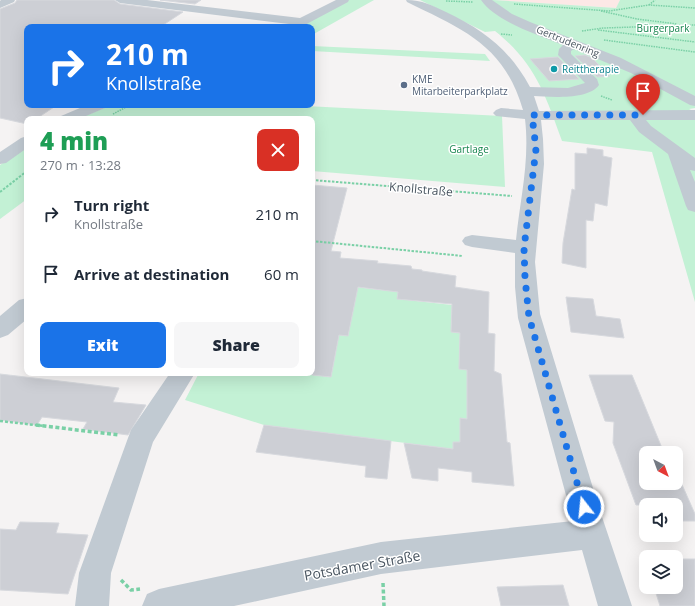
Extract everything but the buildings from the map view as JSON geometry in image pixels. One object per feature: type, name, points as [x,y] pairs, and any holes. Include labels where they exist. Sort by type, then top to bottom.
[{"type":"street","points":[[0,5],[10,0]]},
{"type":"street","points":[[120,0],[297,24],[344,0]]},
{"type":"street","points":[[410,0],[474,32],[489,42],[501,53],[509,64],[525,92],[532,115],[536,149],[524,248],[529,317],[591,534],[615,606]]},
{"type":"street","name":"Gertrudenring","points":[[486,0],[504,14],[644,74],[695,102]]},
{"type":"street","points":[[525,92],[566,92],[583,89],[592,85],[592,82],[564,55],[565,49],[574,44]]},
{"type":"street","points":[[492,65],[509,64]]},
{"type":"street","points":[[79,116],[105,110]]},
{"type":"street","points":[[501,113],[532,115],[695,115]]},
{"type":"street","points":[[634,115],[645,129],[676,154],[695,166]]},
{"type":"street","points":[[0,159],[24,143]]},
{"type":"street","points":[[676,154],[695,206]]},
{"type":"street","points":[[468,248],[524,248]]},
{"type":"street","points":[[0,329],[24,309]]},
{"type":"street","points":[[92,606],[95,573],[141,438],[181,376]]},
{"type":"street","name":"Potsdamer Straße","points":[[153,597],[381,558],[591,534]]},
{"type":"path","points":[[649,5],[655,0]]},
{"type":"path","points":[[695,8],[649,5],[618,10],[597,10],[608,14],[637,19],[695,26]]},
{"type":"path","points":[[579,31],[684,25]]},
{"type":"path","points":[[595,29],[695,42]]},
{"type":"path","points":[[599,39],[695,52]]},
{"type":"path","points":[[583,89],[615,101]]},
{"type":"path","points":[[105,110],[115,108]]},
{"type":"path","points":[[0,192],[24,173]]},
{"type":"path","name":"Knollstraße","points":[[315,180],[511,196],[530,199]]},
{"type":"path","points":[[315,241],[468,248]]},
{"type":"path","points":[[0,421],[141,438]]},
{"type":"path","points":[[117,574],[121,581],[131,590],[153,597]]},
{"type":"shaded area","points":[[493,0],[620,0],[616,8]]},
{"type":"green space","points":[[348,0],[374,0],[315,33],[315,24],[303,24]]},
{"type":"green space","name":"Bürgerpark","points":[[420,0],[493,0],[616,8],[620,0],[695,0],[695,108],[689,109],[695,112],[695,302],[652,152],[562,141],[550,108],[537,80],[520,55],[509,43],[495,31],[485,32]]},
{"type":"green space","points":[[315,46],[485,54],[490,61],[315,51]]},
{"type":"green space","name":"Gartlage","points":[[315,106],[502,116],[505,187],[315,171],[315,116],[84,116],[104,108],[315,108]]},
{"type":"green space","points":[[24,148],[24,201],[0,219],[0,165]]},
{"type":"green space","points":[[355,287],[398,292],[398,299],[452,305],[451,332],[460,333],[459,369],[467,370],[467,419],[460,418],[460,442],[453,442],[453,449],[264,425],[185,400],[197,376],[315,375],[331,377],[339,335],[348,336],[356,296]]},
{"type":"place","name":"Reittherapie","points":[[554,69]]},
{"type":"place","name":"KME Mitarbeiterparkplatz","points":[[404,85]]},
{"type":"route","points":[[584,507],[529,317],[524,248],[536,149],[532,115],[643,115]]}]
